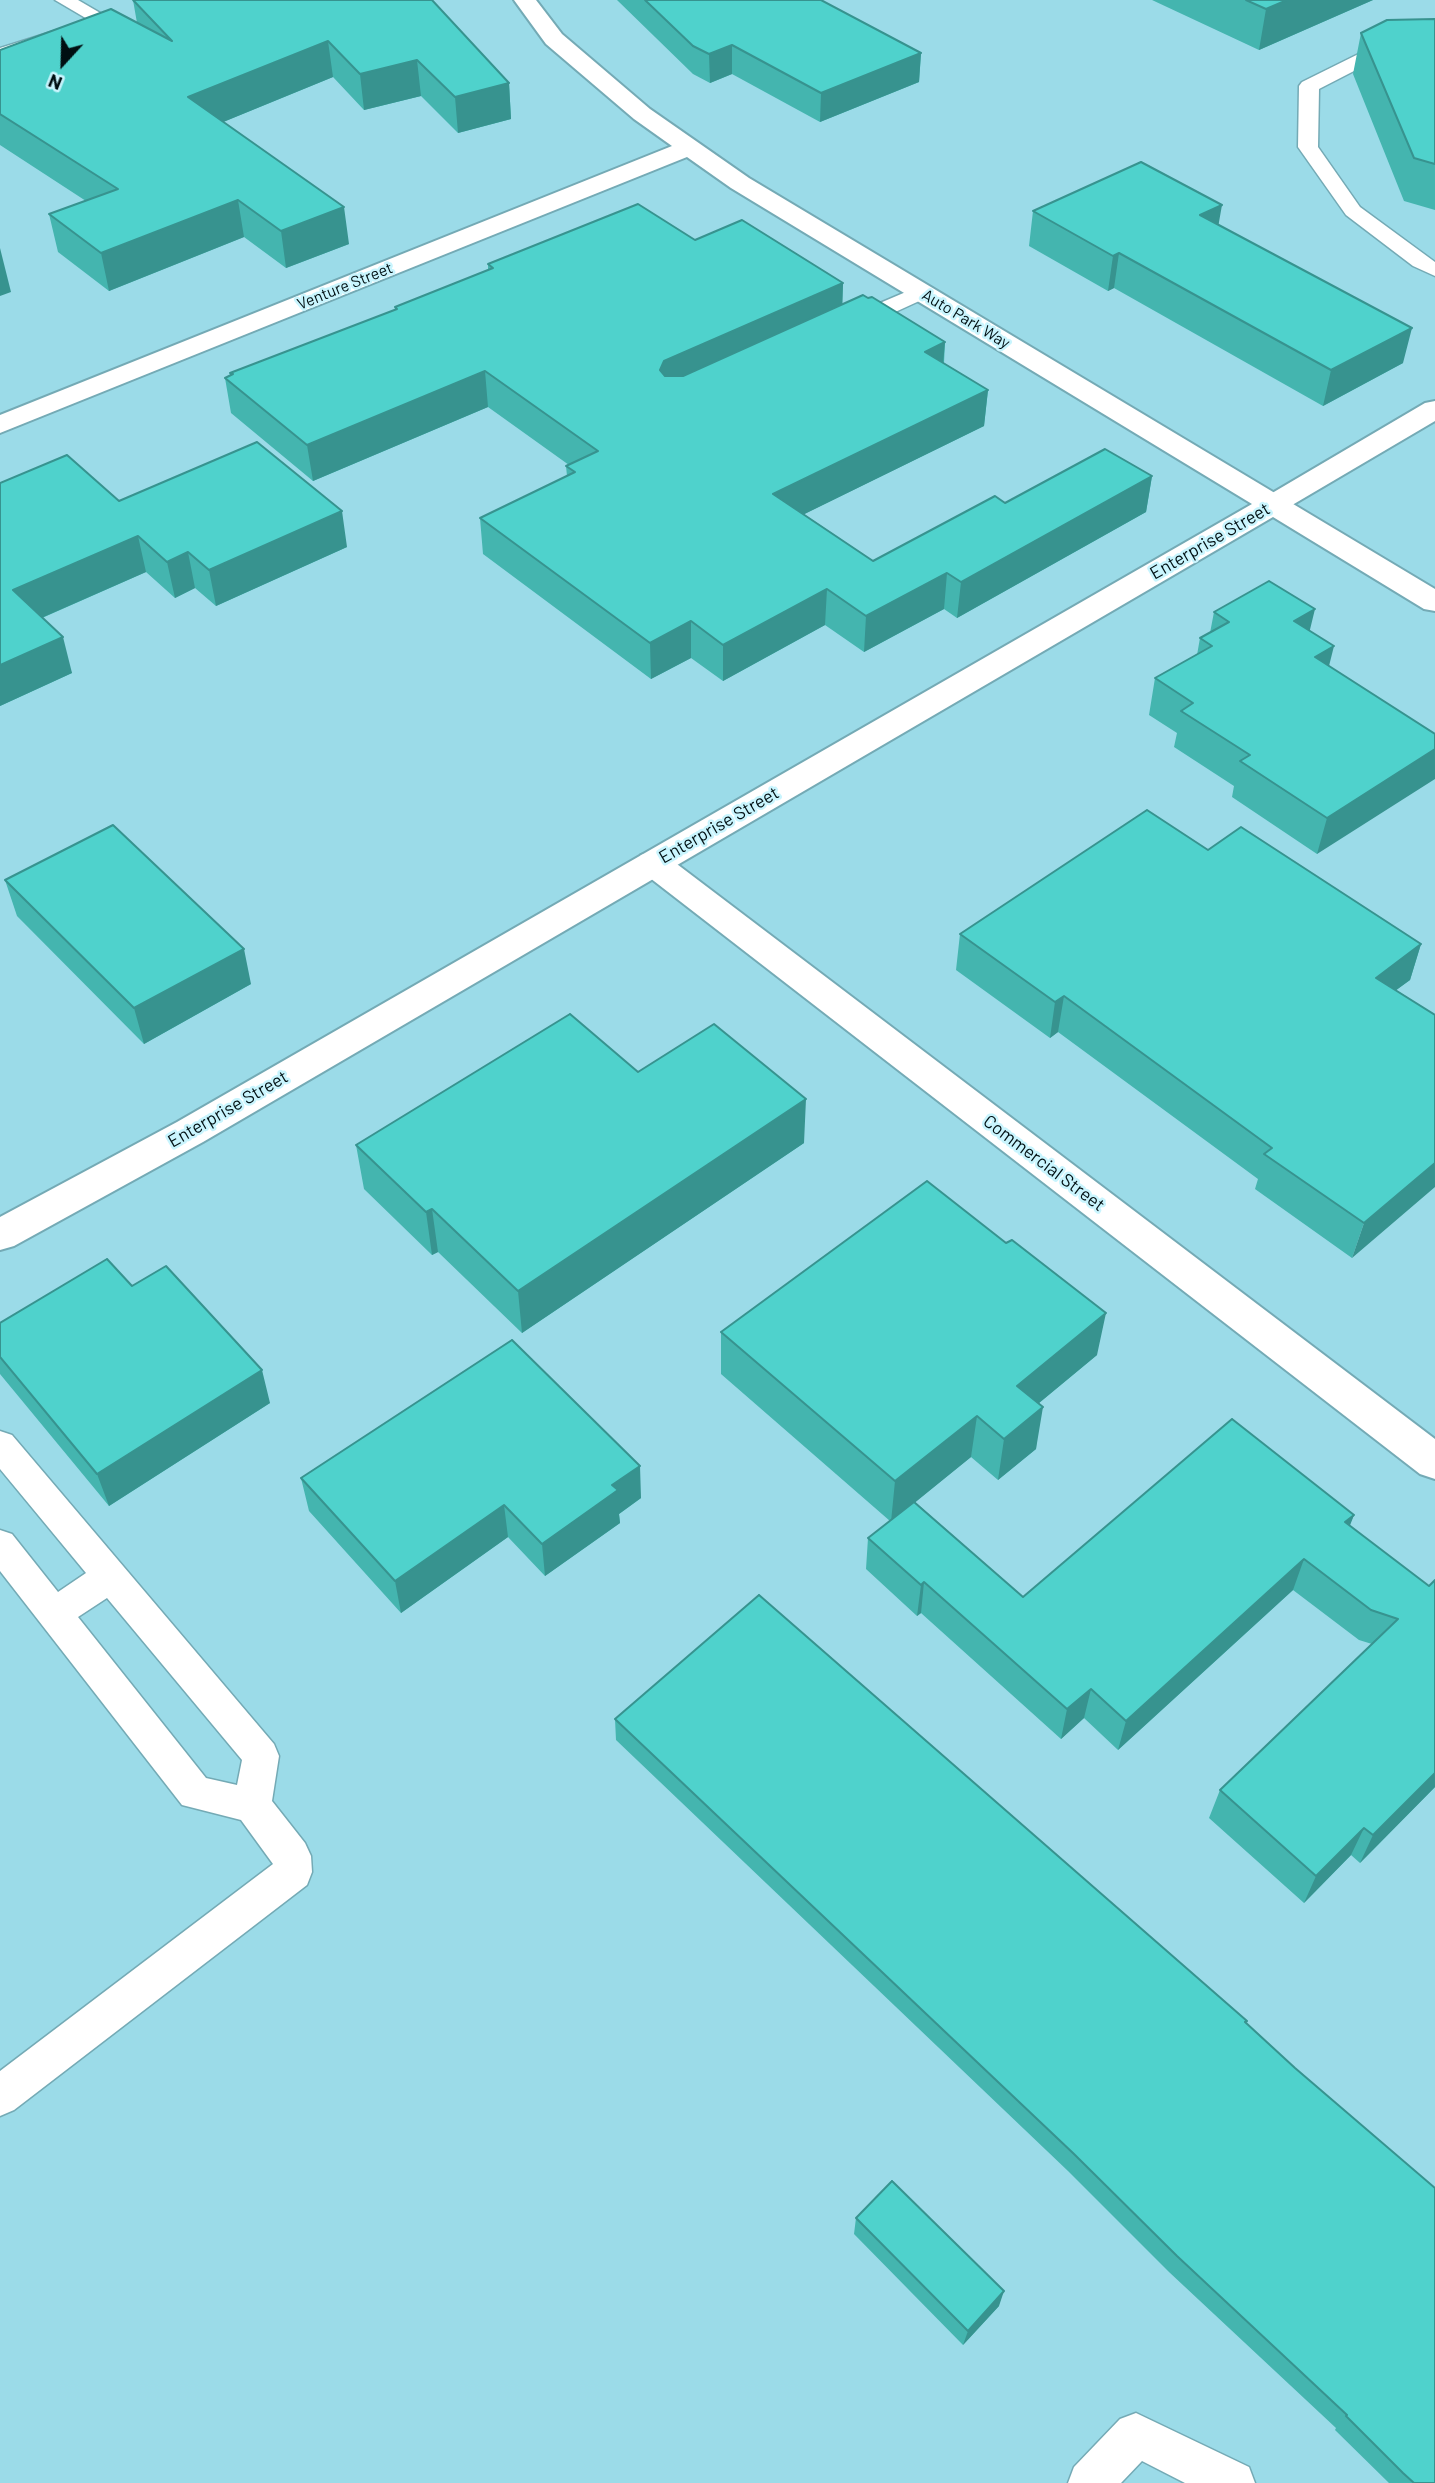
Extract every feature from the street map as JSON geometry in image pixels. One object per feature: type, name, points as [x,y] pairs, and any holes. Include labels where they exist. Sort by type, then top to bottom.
[{"type":"street","name":"Auto Park Way","points":[[525,0],[554,39],[642,114],[740,183],[1435,603]]},
{"type":"street","name":"Venture Street","points":[[0,425],[691,147]]},
{"type":"street","name":"Enterprise Street","points":[[0,1235],[190,1132],[1435,409]]},
{"type":"street","name":"Commercial Street","points":[[653,863],[1435,1462]]},
{"type":"lane","points":[[0,54],[105,21],[64,0]]},
{"type":"lane","points":[[1435,30],[1419,30],[1309,86],[1308,147],[1353,211],[1420,262],[1435,270]]},
{"type":"lane","points":[[834,331],[920,292]]},
{"type":"lane","points":[[0,1445],[261,1756],[252,1805]]},
{"type":"lane","points":[[0,1545],[195,1793],[252,1805],[292,1856],[293,1872],[0,2095]]},
{"type":"lane","points":[[54,1614],[110,1576]]},
{"type":"lane","points":[[1090,2483],[1136,2435],[1233,2483]]},
{"type":"shaded area","points":[[0,0],[1435,0],[1435,2483],[0,2483]]},
{"type":"building","points":[[133,0],[432,0],[509,83],[455,97],[417,60],[360,74],[328,41],[188,97],[344,207],[281,231],[238,200],[101,253],[49,214],[118,189],[0,114],[0,50],[111,9],[172,41]]},
{"type":"building","points":[[645,0],[821,0],[921,53],[821,93],[732,45],[709,54],[693,46]]},
{"type":"building","points":[[1246,0],[1287,0],[1266,9]]},
{"type":"building","points":[[1435,19],[1435,164],[1414,158],[1361,33],[1387,20]]},
{"type":"building","points":[[1141,162],[1222,205],[1200,215],[1412,328],[1331,370],[1119,253],[1113,256],[1033,211]]},
{"type":"building","points":[[638,204],[695,240],[742,220],[843,283],[664,361],[660,370],[665,376],[683,376],[863,295],[872,297],[945,342],[925,352],[988,390],[773,494],[873,561],[995,496],[1005,503],[1105,449],[1152,476],[961,582],[947,573],[866,616],[827,589],[723,645],[691,621],[650,643],[480,518],[575,472],[566,466],[598,451],[485,371],[307,445],[225,378],[233,374],[230,373],[397,309],[395,307],[493,268],[488,264]]},
{"type":"building","points":[[257,442],[342,511],[209,570],[188,552],[167,562],[138,536],[13,590],[63,637],[0,665],[0,483],[67,455],[119,501]]},
{"type":"building","points":[[1269,581],[1315,609],[1294,621],[1334,646],[1315,657],[1435,734],[1435,749],[1327,818],[1240,761],[1250,755],[1181,711],[1193,703],[1155,678],[1212,646],[1200,638],[1229,622],[1214,612]]},
{"type":"building","points":[[1147,810],[1208,850],[1241,827],[1421,944],[1376,978],[1435,1015],[1435,1163],[1364,1223],[1264,1154],[1272,1148],[1064,996],[1055,1002],[960,934]]},
{"type":"building","points":[[113,825],[244,949],[134,1008],[5,880]]},
{"type":"building","points":[[570,1014],[638,1072],[714,1024],[806,1099],[518,1291],[432,1209],[426,1212],[356,1145]]},
{"type":"building","points":[[927,1181],[1006,1243],[1012,1240],[1106,1313],[1017,1386],[1043,1407],[1004,1439],[977,1416],[895,1481],[721,1332]]},
{"type":"building","points":[[107,1259],[132,1286],[166,1266],[262,1370],[97,1474],[0,1357],[0,1323]]},
{"type":"building","points":[[512,1340],[640,1466],[612,1485],[618,1490],[542,1544],[504,1505],[395,1581],[301,1478]]},
{"type":"building","points":[[1232,1419],[1354,1515],[1345,1522],[1429,1586],[1435,1580],[1435,1773],[1373,1835],[1364,1828],[1316,1876],[1220,1790],[1398,1619],[1371,1610],[1304,1559],[1126,1721],[1091,1689],[1067,1709],[924,1582],[921,1585],[868,1538],[914,1502],[1023,1597]]},
{"type":"building","points":[[759,1595],[1247,2021],[1245,2022],[1295,2068],[1435,2188],[1435,2483],[1414,2483],[1403,2473],[1347,2415],[615,1719]]},
{"type":"building","points":[[892,2181],[1004,2291],[968,2331],[856,2218]]}]
